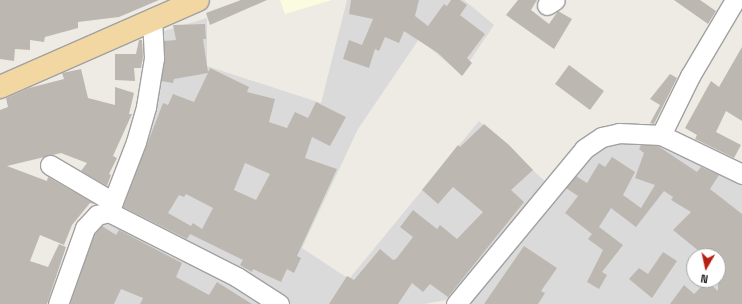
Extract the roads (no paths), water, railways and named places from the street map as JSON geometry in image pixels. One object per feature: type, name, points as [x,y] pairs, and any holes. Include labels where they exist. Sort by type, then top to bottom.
[{"type":"main road","points":[[0,87],[152,18],[175,4],[198,0]]},
{"type":"street","points":[[661,135],[690,76],[735,0]]},
{"type":"street","points":[[58,304],[85,228],[96,215],[111,207],[136,142],[146,107],[154,58],[152,18]]},
{"type":"street","points":[[456,304],[584,149],[602,137],[619,133],[661,135],[742,174]]},
{"type":"street","points":[[50,165],[111,207],[237,277],[279,304]]}]
